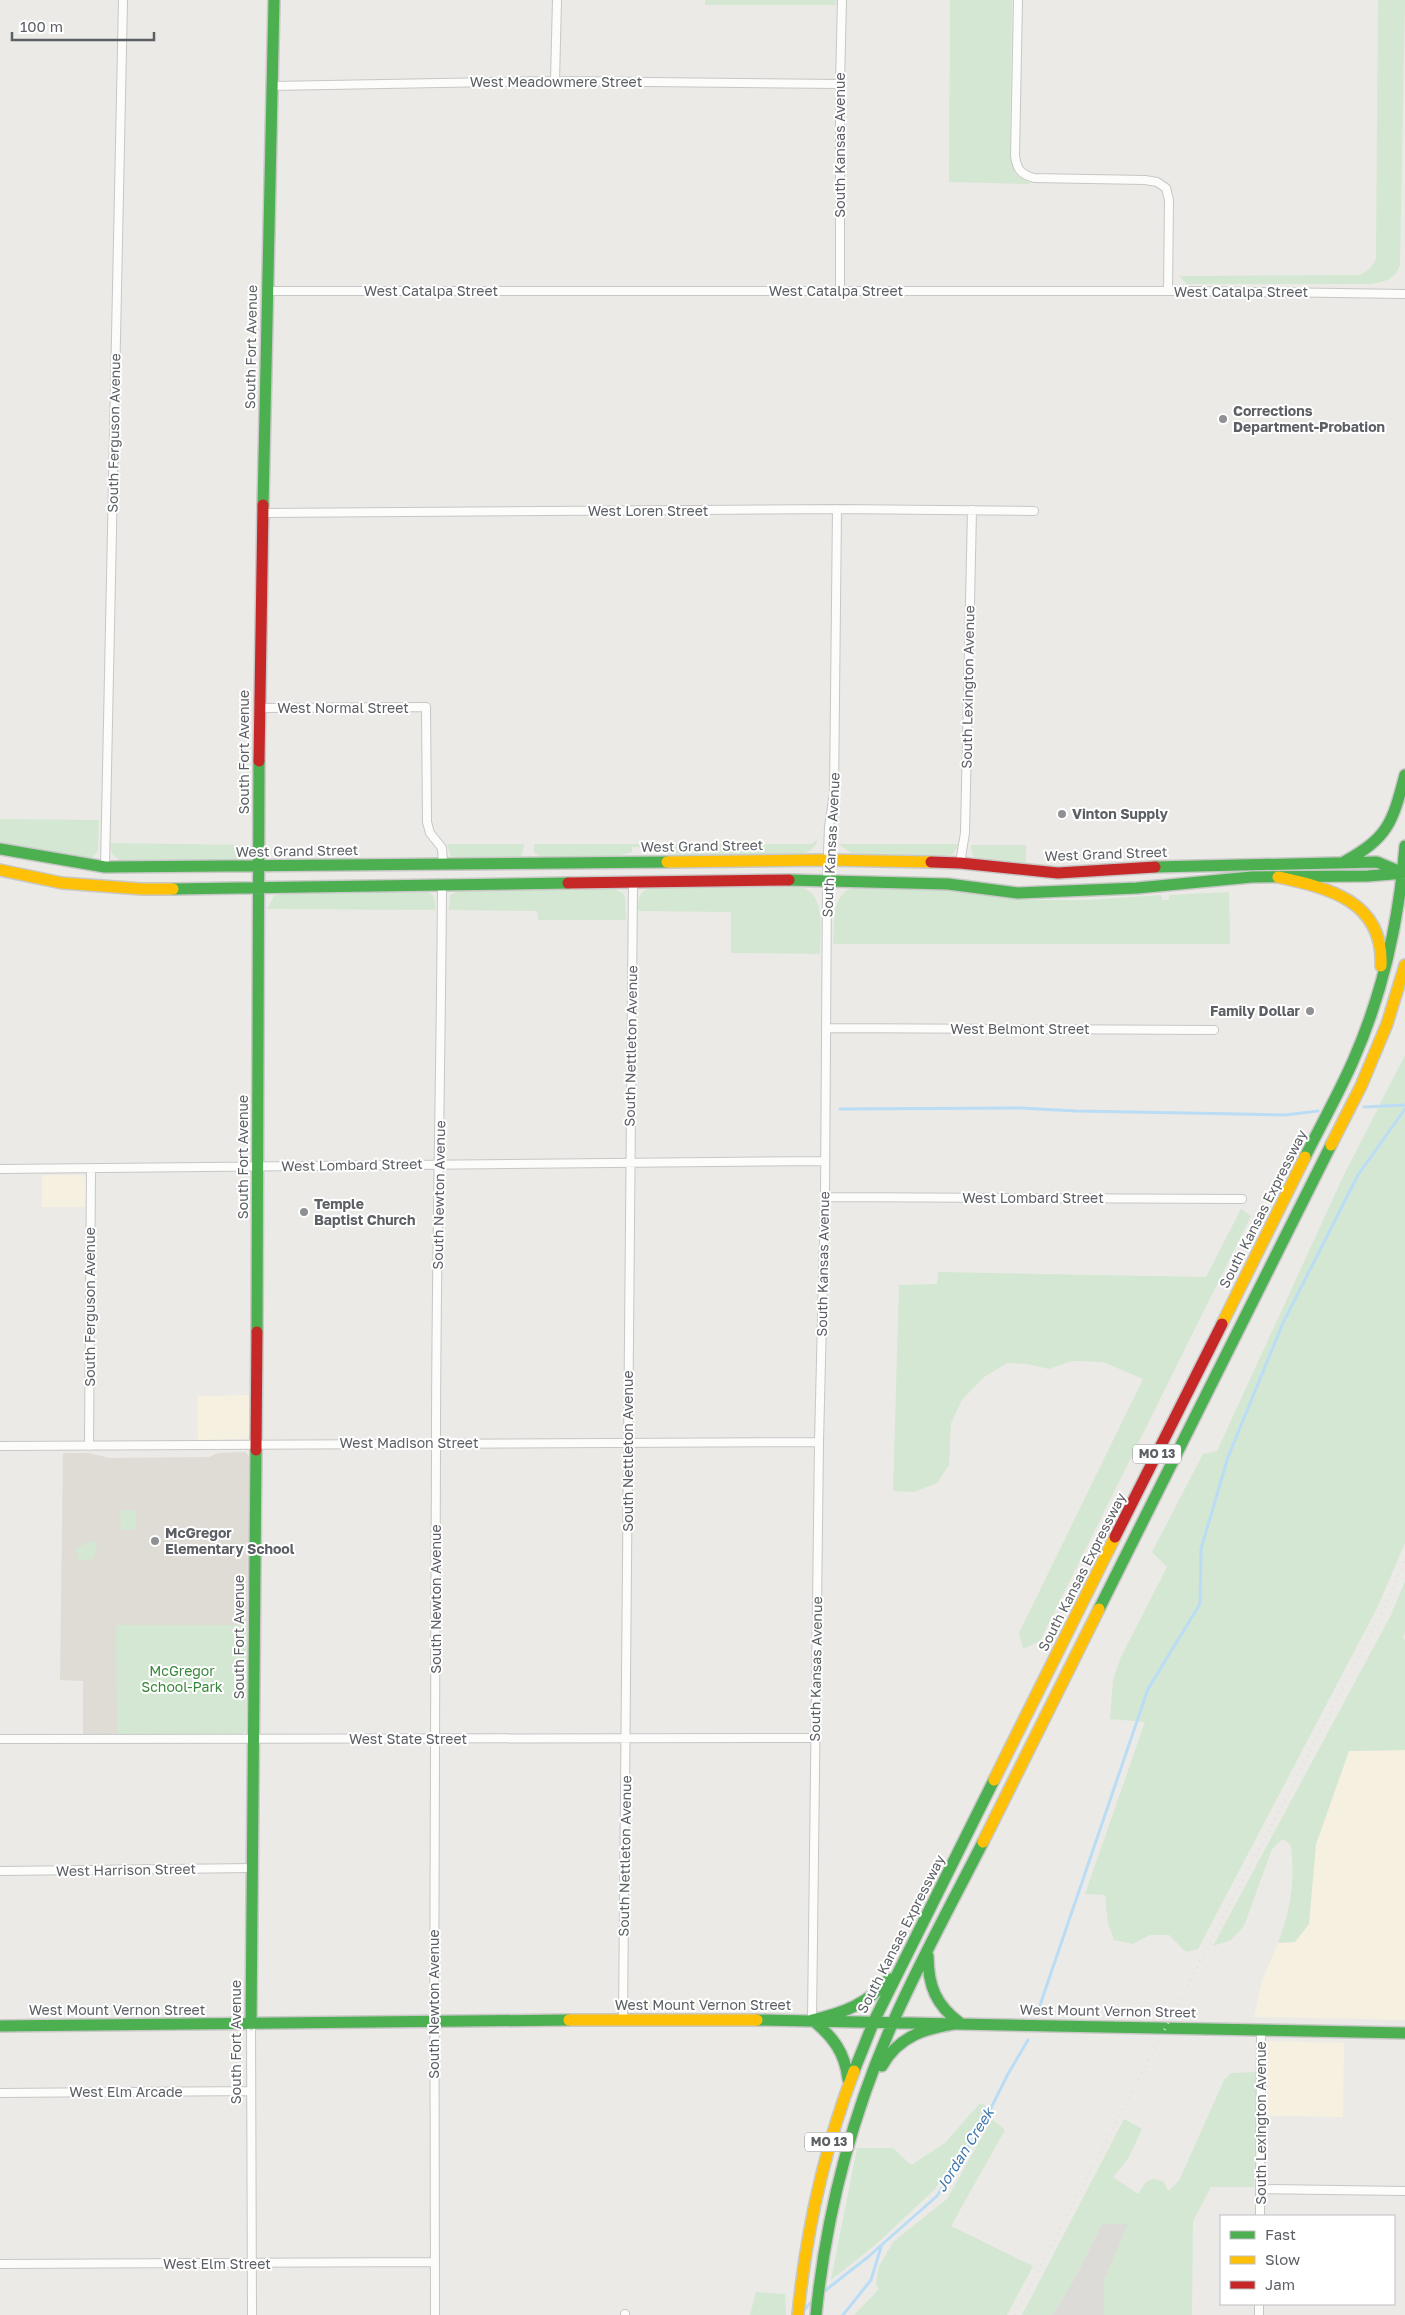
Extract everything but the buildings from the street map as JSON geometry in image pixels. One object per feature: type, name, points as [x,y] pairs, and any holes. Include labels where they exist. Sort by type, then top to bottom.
[{"type":"main road","name":"South Fort Avenue","points":[[251,2024],[258,1166],[259,708],[274,0]]},
{"type":"main road","points":[[1342,863],[1364,852],[1386,834],[1392,823],[1405,775]]},
{"type":"main road","name":"South Kansas Expressway","points":[[798,2315],[802,2268],[818,2182],[848,2083],[874,2021],[1360,1045],[1377,996],[1394,929],[1404,873],[1405,846]]},
{"type":"main road","name":"West Grand Street","points":[[0,849],[105,867],[827,860],[960,863],[1058,873],[1199,866],[1377,862],[1404,873]]},
{"type":"main road","points":[[0,870],[62,883],[142,889],[827,880],[948,884],[1018,893],[1137,888],[1252,877],[1368,876],[1404,873]]},
{"type":"main road","points":[[1278,876],[1335,891],[1352,900],[1363,911],[1376,932],[1381,948],[1382,956],[1377,996]]},
{"type":"main road","name":"MO 13","points":[[816,2315],[824,2249],[838,2176],[855,2120],[893,2021],[1361,1086],[1381,1040],[1398,992],[1405,965]]},
{"type":"main road","points":[[1398,992],[1405,979]]},
{"type":"main road","points":[[928,1952],[928,1979],[931,1989],[942,2009],[960,2023]]},
{"type":"main road","points":[[812,2020],[847,2011],[870,2000],[888,1981],[906,1957]]},
{"type":"main road","name":"West Mount Vernon Street","points":[[0,2026],[433,2020],[812,2020],[1405,2034]]},
{"type":"main road","points":[[812,2020],[836,2040],[844,2056],[848,2083]]},
{"type":"main road","points":[[855,2120],[864,2116],[884,2061],[895,2046],[920,2030],[960,2023]]},
{"type":"street","name":"South Ferguson Avenue","points":[[105,867],[123,0]]},
{"type":"street","points":[[555,81],[557,0]]},
{"type":"street","name":"South Kansas Avenue","points":[[840,291],[842,0]]},
{"type":"street","points":[[1018,0],[1015,156],[1017,167],[1023,175],[1034,178],[1145,180],[1157,182],[1166,188],[1169,200],[1168,291]]},
{"type":"street","name":"West Meadowmere Street","points":[[272,86],[555,81],[840,84]]},
{"type":"street","name":"West Catalpa Street","points":[[267,291],[1168,291],[1405,294]]},
{"type":"street","name":"South Kansas Avenue","points":[[812,2020],[827,860],[834,793],[837,509]]},
{"type":"street","name":"West Loren Street","points":[[262,513],[837,509],[1034,510]]},
{"type":"street","name":"South Lexington Avenue","points":[[960,863],[965,833],[972,510]]},
{"type":"street","name":"West Normal Street","points":[[259,708],[426,707],[427,822],[430,832],[442,848],[443,864]]},
{"type":"street","name":"South Nettleton Avenue","points":[[623,2020],[633,882]]},
{"type":"street","name":"South Newton Avenue","points":[[435,2315],[433,2020],[436,1738],[436,1443],[442,884]]},
{"type":"street","name":"West Belmont Street","points":[[826,1028],[1214,1030]]},
{"type":"street","name":"West Lombard Street","points":[[0,1169],[824,1161]]},
{"type":"street","name":"South Ferguson Avenue","points":[[89,1446],[91,1168]]},
{"type":"street","name":"West Lombard Street","points":[[824,1197],[1242,1199]]},
{"type":"street","name":"West Madison Street","points":[[0,1446],[819,1442]]},
{"type":"street","name":"West State Street","points":[[0,1739],[815,1738]]},
{"type":"street","name":"West Harrison Street","points":[[0,1871],[252,1868]]},
{"type":"street","name":"South Fort Avenue","points":[[251,2024],[252,2315]]},
{"type":"street","name":"South Lexington Avenue","points":[[1260,2215],[1261,2030]]},
{"type":"street","name":"West Elm Arcade","points":[[0,2093],[251,2091]]},
{"type":"street","points":[[1260,2189],[1405,2191]]},
{"type":"street","name":"West Elm Street","points":[[0,2264],[435,2262]]},
{"type":"shaded area","points":[[42,1175],[80,1175],[86,1177],[87,1207],[42,1207]]},
{"type":"shaded area","points":[[249,1395],[250,1434],[247,1439],[198,1440],[197,1396]]},
{"type":"shaded area","name":"McGregor Elementary School","points":[[246,1452],[249,1457],[247,1625],[117,1625],[117,1734],[83,1735],[83,1681],[60,1680],[63,1453],[88,1453],[110,1458],[209,1457],[218,1453]]},
{"type":"shaded area","points":[[1405,1750],[1405,2020],[1254,2017],[1262,1981],[1278,1943],[1295,1942],[1312,1873],[1316,1844],[1349,1751]]},
{"type":"shaded area","points":[[1268,2041],[1344,2043],[1343,2117],[1268,2116]]},
{"type":"shaded area","points":[[1102,2224],[1129,2224],[1104,2280],[1104,2315],[1052,2315],[1072,2283]]},
{"type":"green space","points":[[705,0],[836,0],[836,5],[705,5]]},
{"type":"green space","points":[[950,0],[1012,0],[1010,154],[1015,174],[1031,184],[949,182]]},
{"type":"green space","points":[[1378,0],[1405,0],[1400,265],[1398,270],[1388,279],[1370,284],[1187,284],[1179,276],[1360,275],[1373,264],[1376,259]]},
{"type":"green space","points":[[0,819],[99,820],[98,850],[93,857],[82,859],[0,842]]},
{"type":"green space","points":[[818,839],[814,847],[808,852],[793,855],[683,857],[655,851],[654,847],[632,847],[632,852],[615,857],[540,857],[534,852],[534,844],[812,844]]},
{"type":"green space","points":[[110,843],[251,845],[244,855],[234,860],[121,861],[112,854]]},
{"type":"green space","points":[[447,844],[524,844],[522,855],[517,858],[454,859],[450,855]]},
{"type":"green space","points":[[838,844],[959,844],[953,854],[946,856],[853,854]]},
{"type":"green space","points":[[971,845],[1026,845],[1026,866],[976,860],[972,854]]},
{"type":"green space","points":[[858,886],[950,888],[1024,900],[1087,900],[1161,895],[1162,900],[1169,900],[1169,895],[1229,892],[1230,944],[833,944],[834,917],[838,901],[849,889]]},
{"type":"green space","points":[[798,887],[807,890],[814,896],[818,904],[821,924],[820,954],[731,953],[731,912],[638,911],[641,894],[650,888]]},
{"type":"green space","points":[[612,888],[623,893],[626,920],[538,920],[537,911],[449,910],[450,895],[460,890]]},
{"type":"green space","points":[[422,890],[432,894],[435,910],[267,909],[274,896],[287,892]]},
{"type":"green space","points":[[1405,1055],[1405,1543],[1378,1606],[1198,1949],[1186,1952],[1169,1935],[1150,1935],[1133,1944],[1114,1940],[1108,1923],[1105,1895],[1085,1894],[1145,1722],[1110,1719],[1113,1680],[1121,1657],[1167,1567],[1152,1552],[1203,1454],[1217,1451],[1342,1179]]},
{"type":"green space","points":[[1241,1209],[1251,1216],[1040,1641],[1023,1649],[1019,1633],[1143,1379],[1103,1362],[1072,1361],[1049,1369],[1027,1364],[1007,1363],[984,1377],[962,1400],[951,1423],[949,1465],[937,1483],[914,1492],[893,1491],[899,1285],[937,1284],[938,1272],[1206,1277]]},
{"type":"green space","points":[[120,1510],[133,1510],[136,1513],[136,1530],[121,1530]]},
{"type":"green space","points":[[94,1540],[97,1546],[93,1559],[79,1561],[75,1549]]},
{"type":"green space","points":[[1405,1581],[1405,1633],[1403,1638],[1405,1640],[1405,1750],[1349,1751],[1316,1844],[1309,1924],[1295,1942],[1278,1943],[1289,1907],[1292,1883],[1291,1845],[1283,1839],[1272,1849],[1244,1926],[1231,1940],[1213,1946],[1391,1615]]},
{"type":"green space","name":"McGregor School-Park","points":[[116,1625],[247,1625],[246,1732],[240,1734],[117,1734]]},
{"type":"green space","points":[[1258,2072],[1254,2187],[1211,2187],[1193,2221],[1192,2315],[1104,2315],[1104,2280],[1128,2224],[1102,2224],[1072,2283],[1052,2315],[1022,2315],[1124,2119],[1142,2129],[1128,2159],[1113,2177],[1138,2194],[1146,2182],[1153,2179],[1163,2181],[1168,2191],[1179,2181],[1224,2080],[1231,2073]]},
{"type":"green space","points":[[980,2103],[988,2107],[977,2128],[935,2189],[874,2246],[831,2280],[857,2148],[893,2148],[911,2165],[945,2143]]},
{"type":"green space","points":[[992,2119],[1005,2130],[951,2226],[1033,2266],[1007,2315],[854,2315],[879,2289],[876,2285],[878,2268],[893,2242],[947,2199]]},
{"type":"green space","points":[[756,2292],[785,2294],[786,2315],[750,2315]]},
{"type":"waterway","points":[[1364,1107],[1405,1105]]},
{"type":"waterway","points":[[840,1109],[1020,1108],[1285,1115],[1318,1111]]},
{"type":"waterway","points":[[1038,2011],[1148,1689],[1200,1604],[1201,1549],[1228,1457],[1283,1323],[1358,1175],[1405,1109]]},
{"type":"waterway","name":"Jordan Creek","points":[[822,2293],[868,2257],[937,2196],[985,2120],[1008,2074],[1028,2040]]},
{"type":"waterway","name":"Jordan Creek","points":[[843,2315],[871,2280],[881,2247]]},
{"type":"waterway","name":"Jordan Creek","points":[[804,2310],[813,2300]]},
{"type":"railway","points":[[1015,2315],[1290,1790],[1385,1606],[1405,1561]]},
{"type":"traffic: fast","points":[[263,505],[274,0]]},
{"type":"traffic: fast","points":[[257,1332],[259,761]]},
{"type":"traffic: fast","points":[[1342,863],[1369,846],[1386,828],[1396,806],[1405,775]]},
{"type":"traffic: fast","points":[[1305,1157],[1348,1073],[1373,1009],[1394,929],[1405,846]]},
{"type":"traffic: fast","points":[[0,849],[105,867],[667,862]]},
{"type":"traffic: fast","points":[[1155,867],[1377,862],[1401,872]]},
{"type":"traffic: fast","points":[[789,880],[948,884],[1018,893],[1137,888],[1252,877],[1368,876],[1405,873]]},
{"type":"traffic: fast","points":[[173,889],[568,883]]},
{"type":"traffic: fast","points":[[1099,1609],[1331,1145]]},
{"type":"traffic: fast","points":[[251,2024],[256,1450]]},
{"type":"traffic: fast","points":[[854,2071],[874,2021],[994,1780]]},
{"type":"traffic: fast","points":[[816,2315],[820,2277],[834,2202],[853,2129],[865,2093],[903,1999],[983,1842]]},
{"type":"traffic: fast","points":[[928,1956],[928,1967],[935,1994],[945,2009],[960,2023]]},
{"type":"traffic: fast","points":[[812,2020],[845,2011],[872,1995],[889,1979]]},
{"type":"traffic: fast","points":[[0,2026],[569,2020]]},
{"type":"traffic: fast","points":[[757,2020],[1405,2033]]},
{"type":"traffic: fast","points":[[812,2020],[826,2032],[837,2046],[844,2061],[848,2079]]},
{"type":"traffic: fast","points":[[882,2066],[889,2055],[905,2040],[936,2027],[960,2023]]},
{"type":"traffic: slow","points":[[667,862],[827,860],[931,862]]},
{"type":"traffic: slow","points":[[0,870],[62,883],[142,889],[173,889]]},
{"type":"traffic: slow","points":[[1278,877],[1316,886],[1334,893],[1350,901],[1363,912],[1373,926],[1380,944],[1381,966]]},
{"type":"traffic: slow","points":[[1331,1145],[1361,1086],[1387,1024],[1405,965]]},
{"type":"traffic: slow","points":[[1222,1324],[1305,1157]]},
{"type":"traffic: slow","points":[[994,1780],[1115,1537]]},
{"type":"traffic: slow","points":[[983,1842],[1099,1609]]},
{"type":"traffic: slow","points":[[569,2020],[757,2020]]},
{"type":"traffic: slow","points":[[798,2315],[801,2284],[818,2191],[825,2161],[854,2071]]},
{"type":"traffic: jam","points":[[259,761],[263,505]]},
{"type":"traffic: jam","points":[[931,862],[960,863],[1058,873],[1155,867]]},
{"type":"traffic: jam","points":[[568,883],[789,880]]},
{"type":"traffic: jam","points":[[1115,1537],[1222,1324]]},
{"type":"traffic: jam","points":[[256,1450],[257,1332]]},
{"type":"place","name":"Corrections Department-Probation","points":[[1223,419]]},
{"type":"place","name":"Vinton Supply","points":[[1062,814]]},
{"type":"place","name":"Family Dollar","points":[[1310,1011]]},
{"type":"place","name":"Temple Baptist Church","points":[[304,1212]]},
{"type":"place","name":"McGregor Elementary School","points":[[155,1541]]}]
